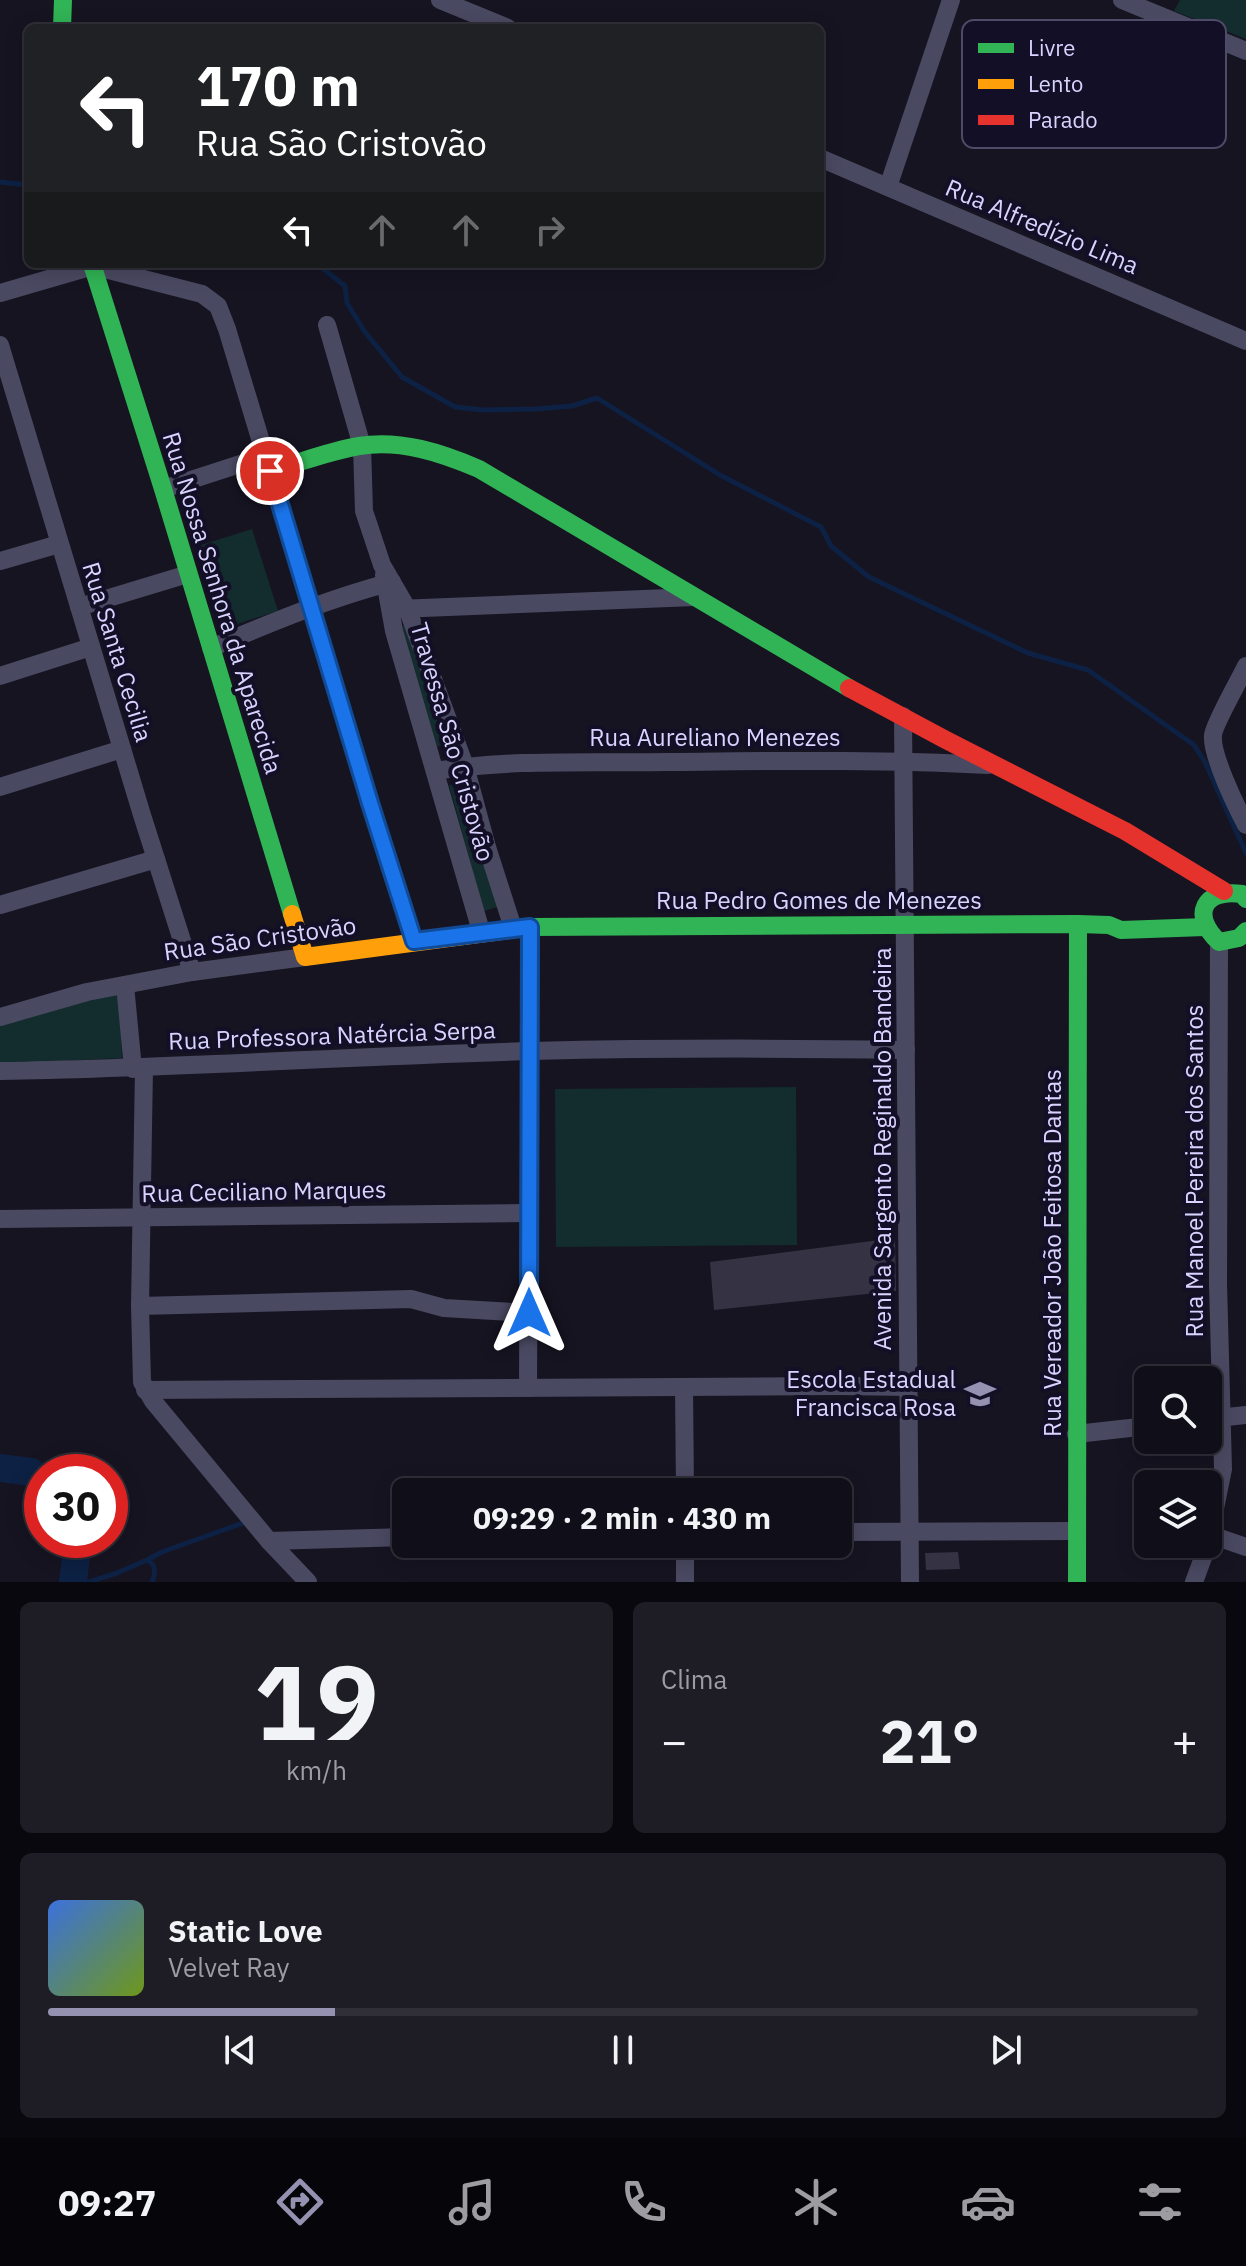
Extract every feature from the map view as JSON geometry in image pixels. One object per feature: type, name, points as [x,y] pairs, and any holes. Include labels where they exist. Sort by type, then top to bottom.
[{"type":"street","points":[[62,24],[63,0]]},
{"type":"street","points":[[440,0],[498,24]]},
{"type":"street","points":[[888,187],[951,0]]},
{"type":"street","points":[[1122,0],[1171,20]]},
{"type":"street","points":[[1226,43],[1246,51]]},
{"type":"street","name":"Rua Alfredízio Lima","points":[[824,160],[1246,341]]},
{"type":"street","points":[[0,293],[83,268]]},
{"type":"street","name":"Rua Nossa Senhora da Aparecida","points":[[94,268],[305,957]]},
{"type":"street","points":[[104,268],[202,294],[218,306],[414,941]]},
{"type":"street","name":"Travessa São Cristovão","points":[[327,325],[362,446],[364,511],[398,609],[435,771],[481,931]]},
{"type":"street","name":"Rua Santa Cecilia","points":[[0,345],[192,972]]},
{"type":"street","points":[[163,489],[362,446],[401,445],[455,458],[479,469],[858,693],[1239,893]]},
{"type":"street","points":[[0,561],[59,544]]},
{"type":"street","points":[[79,607],[188,574]]},
{"type":"street","points":[[211,648],[367,587],[387,576]]},
{"type":"street","points":[[528,1388],[531,1051],[522,927],[487,847],[465,766],[398,609],[694,597]]},
{"type":"street","points":[[0,676],[91,647]]},
{"type":"street","points":[[1246,666],[1213,733],[1216,751],[1246,825]]},
{"type":"street","name":"Avenida Sargento Reginaldo Bandeira","points":[[903,716],[910,1582]]},
{"type":"street","points":[[0,787],[122,749]]},
{"type":"street","name":"Rua Aureliano Menezes","points":[[435,771],[465,766],[578,763],[905,760],[996,765]]},
{"type":"street","points":[[0,905],[156,859]]},
{"type":"street","points":[[1239,893],[1210,899],[1204,921],[1219,942],[1239,938],[1246,931]]},
{"type":"street","name":"Rua Pedro Gomes de Menezes","points":[[522,927],[1078,924],[1109,925],[1121,930],[1204,921]]},
{"type":"street","name":"Rua Vereador João Feitosa Dantas","points":[[1077,1582],[1078,924]]},
{"type":"street","name":"Rua São Cristovão","points":[[0,1017],[87,992],[192,972],[522,927]]},
{"type":"street","name":"Rua Manoel Pereira dos Santos","points":[[1216,1366],[1219,942]]},
{"type":"street","points":[[125,985],[139,1068],[142,1382],[162,1413],[269,1541],[308,1582]]},
{"type":"street","name":"Rua Professora Natércia Serpa","points":[[0,1071],[531,1051],[906,1050]]},
{"type":"street","name":"Rua Ceciliano Marques","points":[[0,1219],[529,1213]]},
{"type":"street","points":[[140,1306],[411,1299],[444,1308],[529,1313]]},
{"type":"street","points":[[684,1387],[685,1478]]},
{"type":"street","points":[[145,1390],[909,1387]]},
{"type":"street","points":[[1222,1417],[1246,1415]]},
{"type":"street","points":[[1076,1434],[1134,1428]]},
{"type":"street","name":"Rua Manoel Pereira dos Santos","points":[[1221,1454],[1222,1474]]},
{"type":"street","points":[[852,1532],[1077,1531]]},
{"type":"street","points":[[269,1541],[392,1537]]},
{"type":"street","points":[[1222,1543],[1246,1547]]},
{"type":"street","points":[[685,1558],[685,1582]]},
{"type":"street","name":"Rua Manoel Pereira dos Santos","points":[[1194,1582],[1203,1558]]},
{"type":"green space","points":[[1180,0],[1246,0],[1246,39],[1226,31],[1226,20],[1197,20],[1174,11]]},
{"type":"green space","points":[[252,529],[278,611],[224,628],[198,546]]},
{"type":"green space","points":[[410,624],[451,742],[436,747],[396,628]]},
{"type":"green space","points":[[466,781],[501,906],[484,911],[449,785]]},
{"type":"green space","points":[[115,994],[120,1000],[122,1058],[0,1064],[0,1022]]},
{"type":"green space","points":[[796,1087],[797,1245],[556,1247],[555,1089]]},
{"type":"building","points":[[895,1238],[896,1291],[714,1310],[710,1262]]},
{"type":"building","points":[[958,1552],[960,1569],[926,1570],[925,1553]]},
{"type":"waterway","points":[[0,182],[24,185]]},
{"type":"waterway","points":[[322,268],[345,286],[347,303],[365,332],[402,377],[455,407],[536,409],[572,406],[597,398],[720,475],[821,527],[831,546],[869,577],[1028,653],[1088,670],[1194,745],[1205,762],[1246,853]]},
{"type":"waterway","points":[[0,1468],[24,1471]]},
{"type":"waterway","points":[[147,1560],[243,1523]]},
{"type":"waterway","points":[[73,1582],[76,1558]]},
{"type":"waterway","points":[[89,1582],[147,1560],[154,1569],[152,1582]]},
{"type":"waterway","points":[[73,1581],[83,1582]]},
{"type":"traffic: fast","points":[[62,24],[63,0]]},
{"type":"traffic: fast","points":[[93,268],[292,914]]},
{"type":"traffic: fast","points":[[270,471],[337,451],[374,444],[405,446],[450,458],[479,469],[849,688]]},
{"type":"traffic: fast","points":[[1246,899],[1242,894],[1218,895],[1210,899],[1204,913],[1210,932],[1219,942],[1239,938],[1246,931]]},
{"type":"traffic: fast","points":[[509,930],[530,927],[1078,924],[1109,925],[1121,930],[1205,927]]},
{"type":"traffic: fast","points":[[1077,1582],[1078,924]]},
{"type":"traffic: slow","points":[[292,914],[305,957],[509,930]]},
{"type":"traffic: jam","points":[[849,688],[1125,831],[1224,891]]},
{"type":"place","name":"Escola Estadual Francisca Rosa","points":[[980,1394]]},
{"type":"route","points":[[270,471],[414,941],[530,927],[529,1313]]}]
